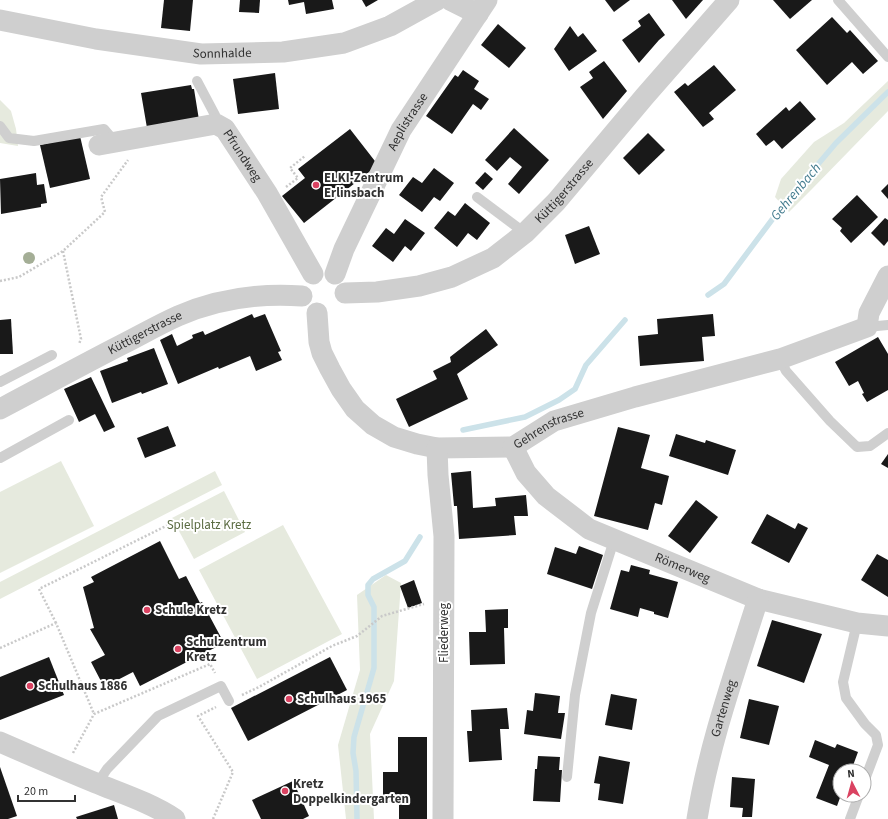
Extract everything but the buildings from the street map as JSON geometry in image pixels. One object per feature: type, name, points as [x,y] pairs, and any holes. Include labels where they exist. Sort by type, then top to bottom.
[{"type":"street","name":"Sonnhalde","points":[[0,20],[96,39],[201,54],[283,52],[344,43],[390,26],[437,0]]},
{"type":"street","points":[[450,0],[482,7]]},
{"type":"street","name":"Küttigerstrasse","points":[[345,293],[377,292],[419,286],[452,277],[494,258],[525,233],[556,202],[728,0]]},
{"type":"street","name":"Aeplistrasse","points":[[335,274],[344,249],[401,130],[482,7]]},
{"type":"street","name":"Pfrundweg","points":[[114,142],[216,124],[225,129],[270,199],[313,274]]},
{"type":"street","points":[[323,271],[335,274],[343,282],[345,293],[343,302],[339,308],[329,314],[317,313],[308,308],[302,296],[304,284],[307,278],[313,274],[323,271]]},
{"type":"street","points":[[867,328],[869,313],[888,276]]},
{"type":"street","name":"Küttigerstrasse","points":[[0,409],[178,316],[207,306],[240,298],[275,295],[302,296]]},
{"type":"street","name":"Gehrenstrasse","points":[[317,313],[319,342],[322,353],[341,389],[355,409],[373,425],[394,437],[411,443],[437,448],[513,447],[554,421],[635,397],[780,359],[867,328]]},
{"type":"street","name":"Römerweg","points":[[513,447],[526,473],[546,496],[589,529],[758,599],[857,623],[888,626]]},
{"type":"street","name":"Fliederweg","points":[[437,448],[444,536],[443,819]]},
{"type":"street","name":"Gartenweg","points":[[697,819],[719,720],[758,599]]},
{"type":"street","points":[[0,742],[126,795],[162,811],[175,819]]},
{"type":"lane","points":[[838,0],[888,57]]},
{"type":"lane","points":[[197,81],[215,115],[216,124]]},
{"type":"lane","points":[[0,126],[9,138],[34,141],[104,129],[114,142]]},
{"type":"lane","points":[[477,196],[525,233]]},
{"type":"lane","points":[[867,328],[888,325]]},
{"type":"lane","points":[[0,382],[52,355]]},
{"type":"lane","points":[[780,359],[786,371],[830,421],[857,447],[870,446],[888,432]]},
{"type":"lane","points":[[0,458],[69,420]]},
{"type":"lane","points":[[567,778],[575,696],[588,628],[591,613],[614,540]]},
{"type":"lane","points":[[857,623],[843,682],[846,698],[865,724],[876,735],[878,745],[871,763]]},
{"type":"lane","points":[[97,784],[107,769],[158,716],[221,686],[229,701]]},
{"type":"lane","points":[[850,819],[856,803]]},
{"type":"path","points":[[0,281],[19,277],[62,251],[105,212],[101,196],[131,156],[114,142]]},
{"type":"path","points":[[270,199],[298,178],[290,168],[305,156]]},
{"type":"path","points":[[52,355],[77,348],[81,339],[62,251]]},
{"type":"path","points":[[94,714],[56,623],[39,589],[170,524]]},
{"type":"path","points":[[213,819],[233,772],[198,716],[259,687],[332,646],[358,636],[382,616],[444,598]]},
{"type":"path","points":[[0,648],[56,623]]},
{"type":"path","points":[[64,769],[94,714],[210,664],[221,686]]},
{"type":"green space","points":[[888,81],[888,111],[789,212],[775,197],[781,179],[814,142],[844,123]]},
{"type":"green space","points":[[0,100],[11,111],[16,129],[18,146],[0,143]]},
{"type":"green space","points":[[61,461],[94,526],[0,573],[0,492]]},
{"type":"green space","points":[[215,471],[222,485],[0,599],[0,582]]},
{"type":"green space","name":"Spielplatz Kretz","points":[[224,491],[245,532],[194,559],[172,518]]},
{"type":"green space","points":[[283,525],[342,634],[257,679],[199,570]]},
{"type":"green space","points":[[386,575],[401,583],[394,681],[370,734],[374,819],[346,819],[338,745],[360,670],[357,595]]},
{"type":"waterway","name":"Gehrenbach","points":[[708,295],[724,284],[780,209],[836,143],[888,92]]},
{"type":"waterway","name":"Gehrenbach","points":[[463,430],[525,417],[559,400],[575,389],[586,365],[625,320]]},
{"type":"waterway","name":"Gehrenbach","points":[[357,819],[356,771],[353,753],[354,737],[374,668],[374,607],[368,595],[368,585],[373,579],[405,561],[420,537]]},
{"type":"place","name":"ELKI-Zentrum Erlinsbach","points":[[316,185]]},
{"type":"place","name":"Schule Kretz","points":[[147,610]]},
{"type":"place","name":"Schulzentrum Kretz","points":[[178,649]]},
{"type":"place","name":"Schulhaus 1886","points":[[30,686]]},
{"type":"place","name":"Schulhaus 1965","points":[[289,699]]},
{"type":"place","name":"Kretz Doppelkindergarten","points":[[285,791]]}]
